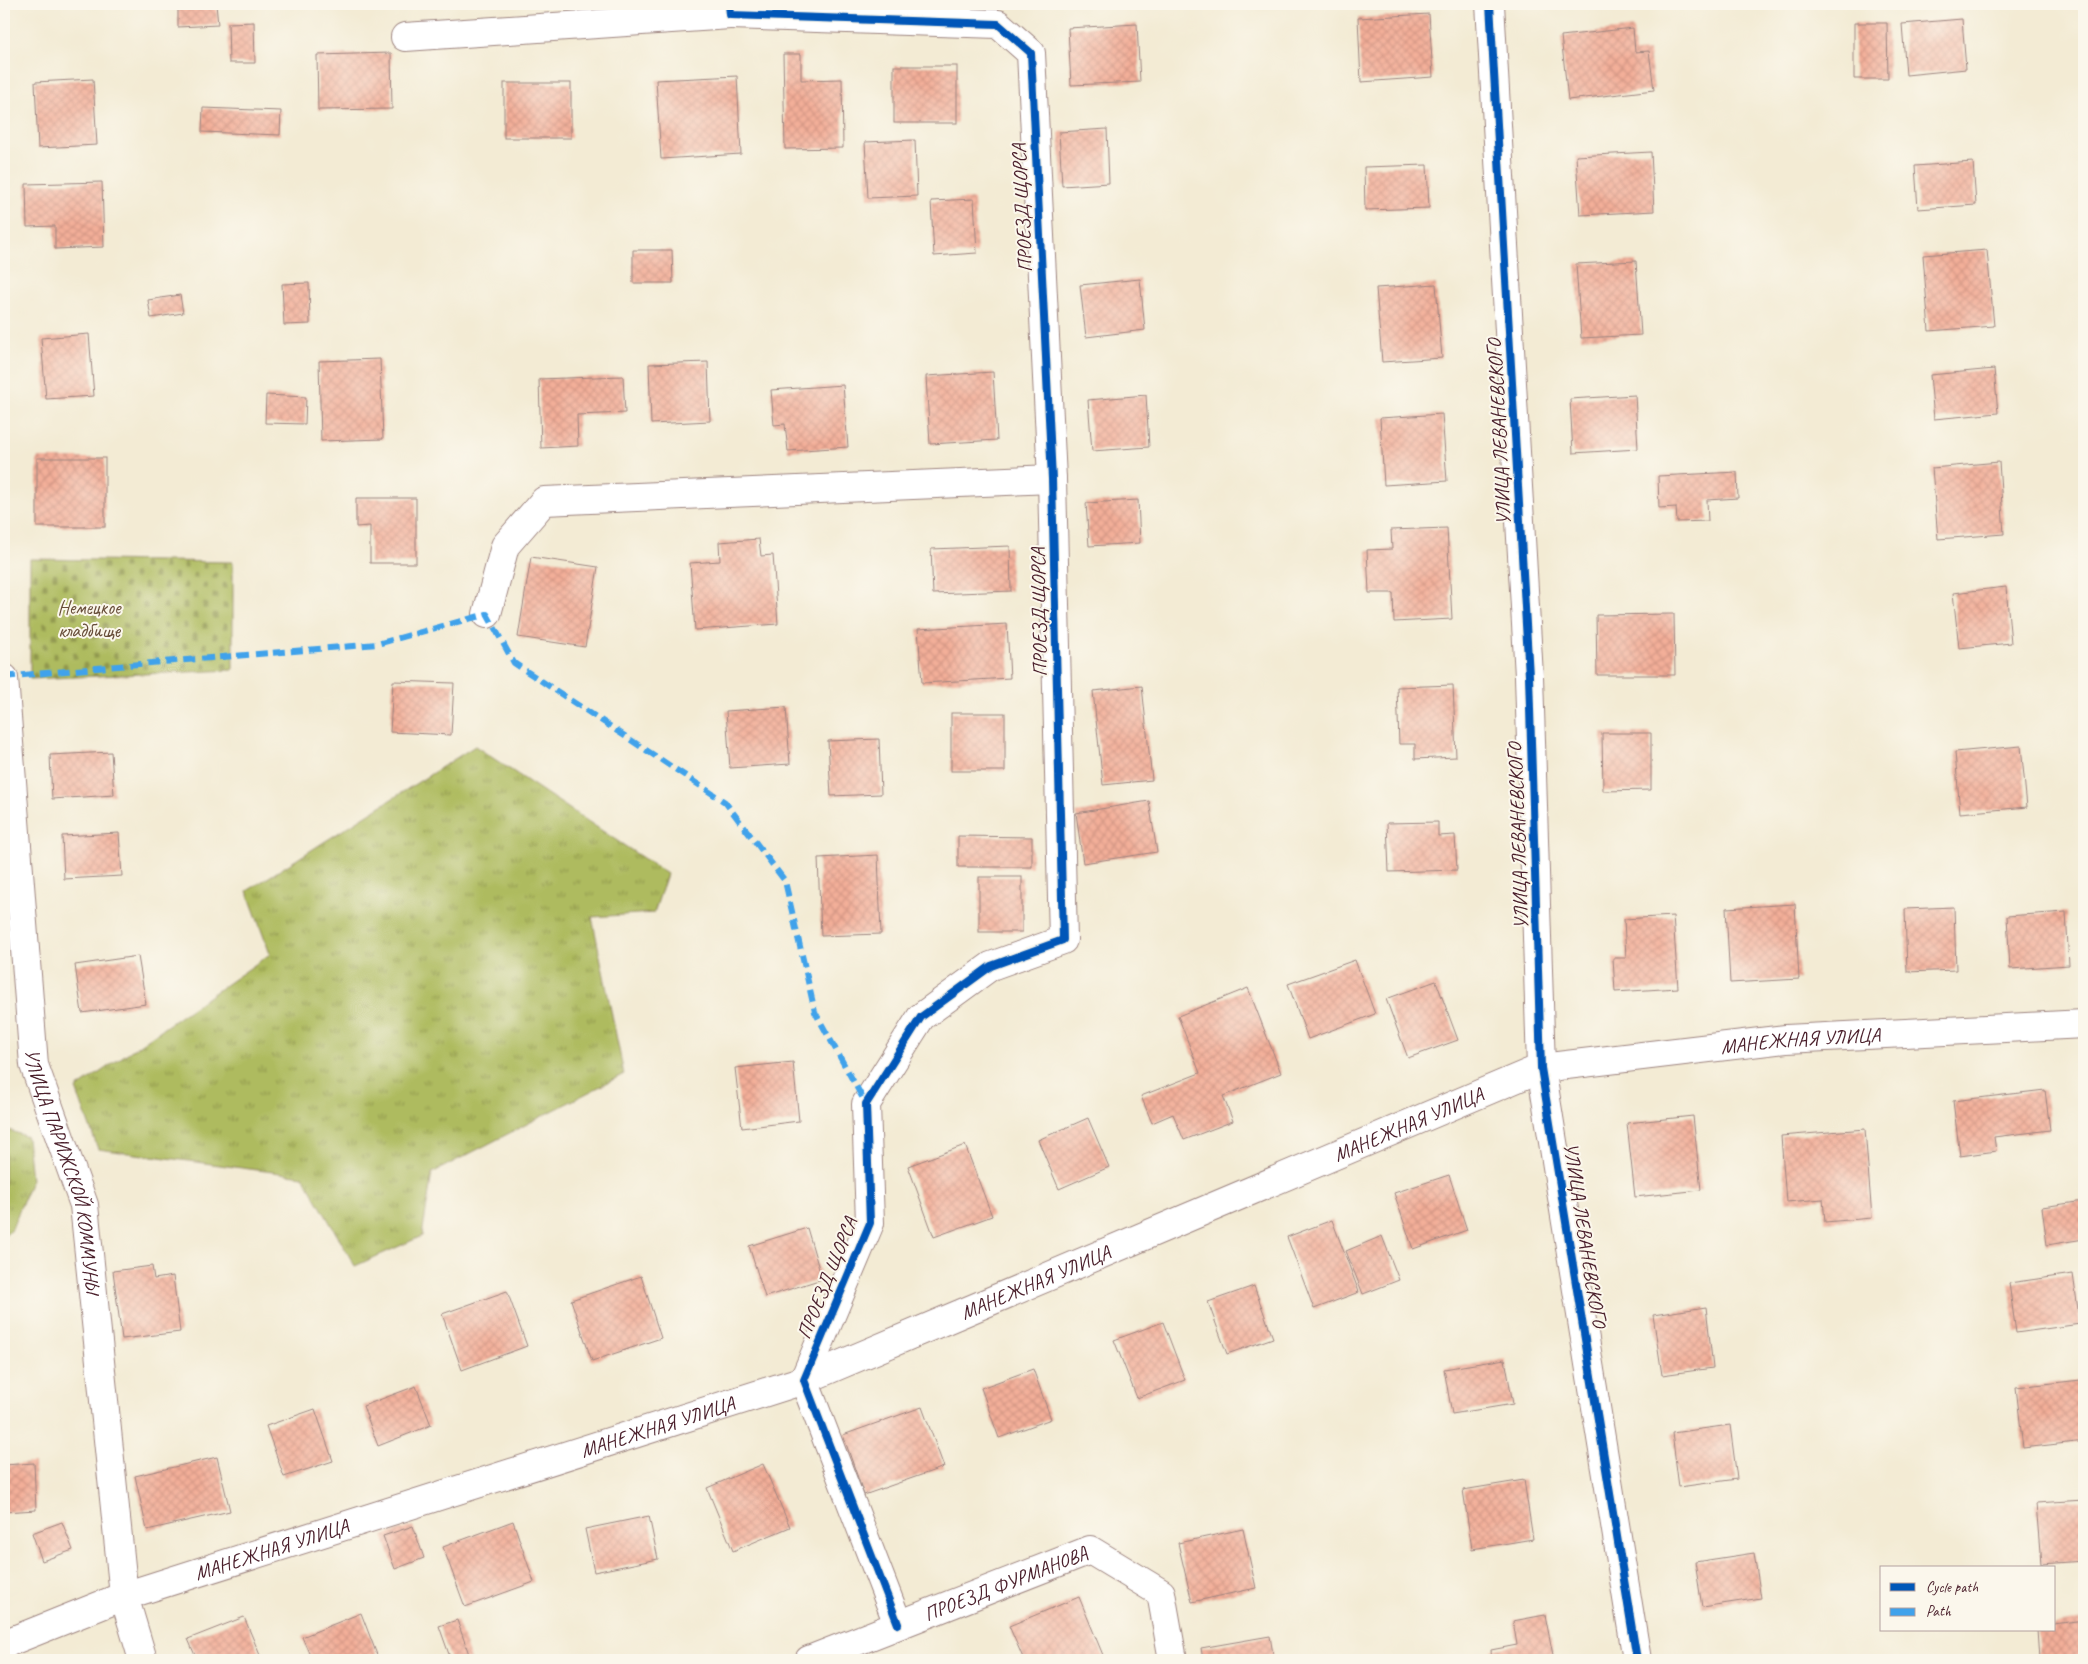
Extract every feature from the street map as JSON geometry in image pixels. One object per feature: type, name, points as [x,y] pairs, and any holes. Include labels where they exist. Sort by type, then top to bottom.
[{"type":"street","name":"УЛИЦА ЛЕВАНЕВСКОГО","points":[[1490,4],[1529,676],[1541,1068],[1637,1660]]},
{"type":"street","name":"ПРОЕЗД ЩОРСА","points":[[405,37],[729,9],[998,24],[1031,53],[1052,479],[1063,940],[991,966],[921,1017],[866,1104],[870,1223],[804,1380]]},
{"type":"street","points":[[488,614],[505,546],[544,501],[1052,479]]},
{"type":"street","name":"УЛИЦА ПАРИЖСКОЙ КОММУНЫ","points":[[4,678],[34,1065],[84,1205],[124,1596],[143,1660]]},
{"type":"street","name":"МАНЕЖНАЯ УЛИЦА","points":[[4,1644],[124,1596],[804,1380],[1541,1068],[1786,1039],[2084,1024]]},
{"type":"street","points":[[804,1380],[898,1624]]},
{"type":"street","name":"ПРОЕЗД ФУРМАНОВА","points":[[809,1660],[1090,1550],[1161,1593],[1173,1660]]},
{"type":"green space","name":"Немецкое кладбище","points":[[30,559],[233,562],[233,670],[30,679]]},
{"type":"green space","points":[[475,746],[667,874],[654,913],[592,917],[624,1074],[432,1173],[422,1236],[355,1266],[303,1176],[98,1149],[76,1089],[270,954],[247,891]]},
{"type":"green space","points":[[4,1128],[27,1137],[31,1181],[11,1231],[4,1235]]},
{"type":"building","points":[[178,4],[216,4],[218,25],[178,27]]},
{"type":"building","points":[[1429,14],[1433,77],[1361,82],[1358,18]]},
{"type":"building","points":[[1962,19],[1966,69],[1906,75],[1902,24]]},
{"type":"building","points":[[254,22],[255,63],[229,63],[228,23]]},
{"type":"building","points":[[1854,23],[1887,23],[1888,79],[1854,79]]},
{"type":"building","points":[[1137,24],[1140,82],[1071,85],[1068,28]]},
{"type":"building","points":[[1633,28],[1635,52],[1649,51],[1654,90],[1568,100],[1561,36]]},
{"type":"building","points":[[391,53],[392,109],[318,110],[317,55]]},
{"type":"building","points":[[783,54],[801,54],[801,80],[842,79],[843,148],[785,149]]},
{"type":"building","points":[[894,66],[957,66],[957,123],[894,123]]},
{"type":"building","points":[[737,76],[741,154],[661,159],[656,80]]},
{"type":"building","points":[[93,79],[97,145],[38,148],[35,82]]},
{"type":"building","points":[[504,83],[571,83],[571,138],[504,138]]},
{"type":"building","points":[[203,108],[281,111],[280,135],[202,132]]},
{"type":"building","points":[[1107,129],[1109,183],[1062,186],[1059,132]]},
{"type":"building","points":[[915,140],[917,196],[868,198],[865,142]]},
{"type":"building","points":[[1651,152],[1654,211],[1580,215],[1576,156]]},
{"type":"building","points":[[1973,162],[1976,205],[1918,209],[1915,166]]},
{"type":"building","points":[[1427,165],[1429,208],[1365,210],[1364,167]]},
{"type":"building","points":[[102,182],[104,247],[55,249],[55,226],[27,227],[26,184]]},
{"type":"building","points":[[974,199],[977,253],[934,256],[931,201]]},
{"type":"building","points":[[633,250],[672,250],[673,283],[633,283]]},
{"type":"building","points":[[1987,250],[1994,326],[1929,331],[1923,255]]},
{"type":"building","points":[[1636,261],[1641,335],[1581,338],[1576,264]]},
{"type":"building","points":[[1140,279],[1145,330],[1086,337],[1080,285]]},
{"type":"building","points":[[309,283],[310,324],[284,325],[282,284]]},
{"type":"building","points":[[1436,284],[1442,358],[1382,362],[1376,288]]},
{"type":"building","points":[[180,295],[183,313],[151,318],[148,300]]},
{"type":"building","points":[[89,334],[94,396],[46,399],[41,338]]},
{"type":"building","points":[[380,359],[383,439],[321,441],[319,361]]},
{"type":"building","points":[[708,362],[710,421],[651,424],[649,364]]},
{"type":"building","points":[[1994,369],[1998,413],[1934,419],[1930,375]]},
{"type":"building","points":[[993,372],[997,440],[930,444],[926,376]]},
{"type":"building","points":[[623,376],[625,413],[577,415],[578,446],[541,448],[539,379]]},
{"type":"building","points":[[843,385],[848,447],[788,451],[785,424],[774,425],[771,390]]},
{"type":"building","points":[[266,395],[306,397],[305,424],[265,423]]},
{"type":"building","points":[[1146,395],[1149,447],[1092,451],[1088,400]]},
{"type":"building","points":[[1635,395],[1638,449],[1573,453],[1570,399]]},
{"type":"building","points":[[1442,414],[1447,481],[1384,485],[1380,418]]},
{"type":"building","points":[[37,458],[105,458],[105,527],[37,527]]},
{"type":"building","points":[[1999,462],[2004,534],[1938,539],[1932,468]]},
{"type":"building","points":[[1737,472],[1738,498],[1707,500],[1708,521],[1677,522],[1676,507],[1659,508],[1658,476]]},
{"type":"building","points":[[356,498],[416,498],[416,563],[370,563],[370,526],[356,527]]},
{"type":"building","points":[[1138,500],[1140,543],[1089,546],[1086,503]]},
{"type":"building","points":[[1447,528],[1452,619],[1394,622],[1393,593],[1369,593],[1367,550],[1392,549],[1391,530]]},
{"type":"building","points":[[759,539],[761,556],[773,555],[778,624],[695,630],[690,563],[720,561],[719,542]]},
{"type":"building","points":[[1010,546],[1011,591],[933,594],[931,549]]},
{"type":"building","points":[[531,557],[598,567],[585,647],[518,637]]},
{"type":"building","points":[[2006,587],[2011,643],[1959,648],[1953,593]]},
{"type":"building","points":[[1674,614],[1675,675],[1597,675],[1596,615]]},
{"type":"building","points":[[1007,624],[1010,678],[922,683],[918,629]]},
{"type":"building","points":[[393,681],[454,683],[451,735],[390,732]]},
{"type":"building","points":[[1453,685],[1456,757],[1415,759],[1415,744],[1399,744],[1397,687]]},
{"type":"building","points":[[1142,686],[1152,780],[1103,785],[1093,691]]},
{"type":"building","points":[[786,707],[790,764],[730,768],[726,711]]},
{"type":"building","points":[[951,713],[1005,713],[1005,771],[951,771]]},
{"type":"building","points":[[1602,733],[1651,733],[1651,790],[1603,791]]},
{"type":"building","points":[[879,739],[881,794],[831,796],[828,741]]},
{"type":"building","points":[[2021,746],[2027,807],[1960,813],[1955,752]]},
{"type":"building","points":[[111,752],[114,795],[52,799],[50,755]]},
{"type":"building","points":[[1149,801],[1157,852],[1083,863],[1076,813]]},
{"type":"building","points":[[1438,822],[1438,836],[1455,835],[1457,870],[1389,872],[1387,823]]},
{"type":"building","points":[[119,833],[122,876],[64,879],[62,836]]},
{"type":"building","points":[[958,836],[1032,837],[1032,867],[958,867]]},
{"type":"building","points":[[878,855],[881,934],[821,936],[818,858]]},
{"type":"building","points":[[979,877],[1022,877],[1022,932],[979,932]]},
{"type":"building","points":[[1795,904],[1799,979],[1730,983],[1726,908]]},
{"type":"building","points":[[1954,907],[1956,970],[1907,972],[1905,909]]},
{"type":"building","points":[[2066,912],[2069,965],[2010,969],[2007,916]]},
{"type":"building","points":[[1673,916],[1678,988],[1615,992],[1613,958],[1626,958],[1624,919]]},
{"type":"building","points":[[138,956],[146,1004],[82,1013],[75,965]]},
{"type":"building","points":[[1355,960],[1375,1014],[1308,1039],[1288,984]]},
{"type":"building","points":[[1436,981],[1458,1040],[1408,1058],[1386,999]]},
{"type":"building","points":[[1248,988],[1281,1073],[1223,1096],[1233,1121],[1184,1140],[1173,1114],[1152,1123],[1141,1096],[1200,1073],[1178,1016]]},
{"type":"building","points":[[793,1062],[799,1121],[742,1128],[735,1068]]},
{"type":"building","points":[[2045,1090],[2050,1130],[1994,1137],[1996,1151],[1960,1156],[1953,1101]]},
{"type":"building","points":[[1693,1116],[1701,1190],[1635,1197],[1627,1123]]},
{"type":"building","points":[[1088,1118],[1109,1167],[1059,1189],[1038,1140]]},
{"type":"building","points":[[1865,1129],[1872,1218],[1825,1222],[1823,1199],[1786,1202],[1781,1136]]},
{"type":"building","points":[[965,1145],[992,1216],[934,1237],[908,1166]]},
{"type":"building","points":[[1449,1175],[1467,1230],[1413,1249],[1394,1193]]},
{"type":"building","points":[[2084,1201],[2084,1239],[2047,1245],[2042,1207]]},
{"type":"building","points":[[1332,1220],[1359,1292],[1314,1309],[1287,1237]]},
{"type":"building","points":[[807,1228],[822,1279],[765,1297],[749,1246]]},
{"type":"building","points":[[1382,1236],[1399,1280],[1363,1294],[1346,1251]]},
{"type":"building","points":[[152,1266],[154,1279],[173,1276],[180,1332],[122,1339],[113,1271]]},
{"type":"building","points":[[2073,1274],[2080,1324],[2016,1333],[2009,1283]]},
{"type":"building","points":[[641,1276],[661,1338],[592,1361],[571,1300]]},
{"type":"building","points":[[1254,1286],[1273,1338],[1227,1354],[1208,1302]]},
{"type":"building","points":[[507,1291],[527,1346],[462,1370],[442,1314]]},
{"type":"building","points":[[1706,1307],[1713,1368],[1662,1375],[1653,1315]]},
{"type":"building","points":[[1163,1322],[1185,1380],[1137,1398],[1114,1340]]},
{"type":"building","points":[[1505,1359],[1513,1404],[1452,1414],[1444,1369]]},
{"type":"building","points":[[1033,1369],[1051,1419],[999,1438],[981,1388]]},
{"type":"building","points":[[2081,1380],[2084,1441],[2023,1448],[2016,1387]]},
{"type":"building","points":[[416,1386],[431,1425],[378,1446],[363,1406]]},
{"type":"building","points":[[922,1407],[944,1467],[864,1495],[843,1435]]},
{"type":"building","points":[[315,1409],[333,1461],[284,1477],[266,1426]]},
{"type":"building","points":[[1730,1425],[1737,1479],[1679,1487],[1672,1433]]},
{"type":"building","points":[[217,1457],[230,1511],[147,1530],[135,1476]]},
{"type":"building","points":[[34,1463],[36,1510],[4,1512],[4,1465]]},
{"type":"building","points":[[763,1464],[790,1527],[733,1551],[707,1488]]},
{"type":"building","points":[[1524,1480],[1533,1539],[1472,1549],[1463,1490]]},
{"type":"building","points":[[2084,1500],[2084,1561],[2041,1564],[2036,1503]]},
{"type":"building","points":[[649,1516],[658,1559],[594,1572],[585,1529]]},
{"type":"building","points":[[513,1521],[534,1582],[465,1607],[443,1547]]},
{"type":"building","points":[[62,1522],[73,1550],[42,1561],[32,1533]]},
{"type":"building","points":[[413,1526],[424,1558],[395,1569],[383,1536]]},
{"type":"building","points":[[1243,1529],[1256,1588],[1192,1602],[1178,1543]]},
{"type":"building","points":[[1754,1553],[1761,1598],[1702,1607],[1695,1562]]},
{"type":"building","points":[[1079,1597],[1105,1660],[1024,1660],[1009,1626]]},
{"type":"building","points":[[361,1613],[379,1660],[312,1660],[302,1637]]},
{"type":"building","points":[[1545,1615],[1554,1660],[1492,1660],[1491,1650],[1517,1645],[1513,1621]]},
{"type":"building","points":[[244,1617],[262,1660],[197,1660],[188,1639]]},
{"type":"building","points":[[457,1620],[471,1660],[451,1660],[439,1626]]},
{"type":"building","points":[[2084,1620],[2084,1659],[2039,1660],[2037,1632],[2056,1632],[2056,1624]]},
{"type":"building","points":[[1270,1636],[1274,1660],[1203,1660],[1201,1648]]},
{"type":"marked path","points":[[4,677],[377,644],[487,614],[514,663],[725,802],[785,881],[815,1012],[866,1104]]},
{"type":"cycle path","points":[[729,4],[730,15],[998,24],[1031,53],[1052,479],[1063,940],[991,966],[921,1017],[866,1104],[870,1223],[804,1380],[898,1624]]},
{"type":"cycle path","points":[[1490,4],[1529,676],[1541,1068],[1637,1660]]}]
